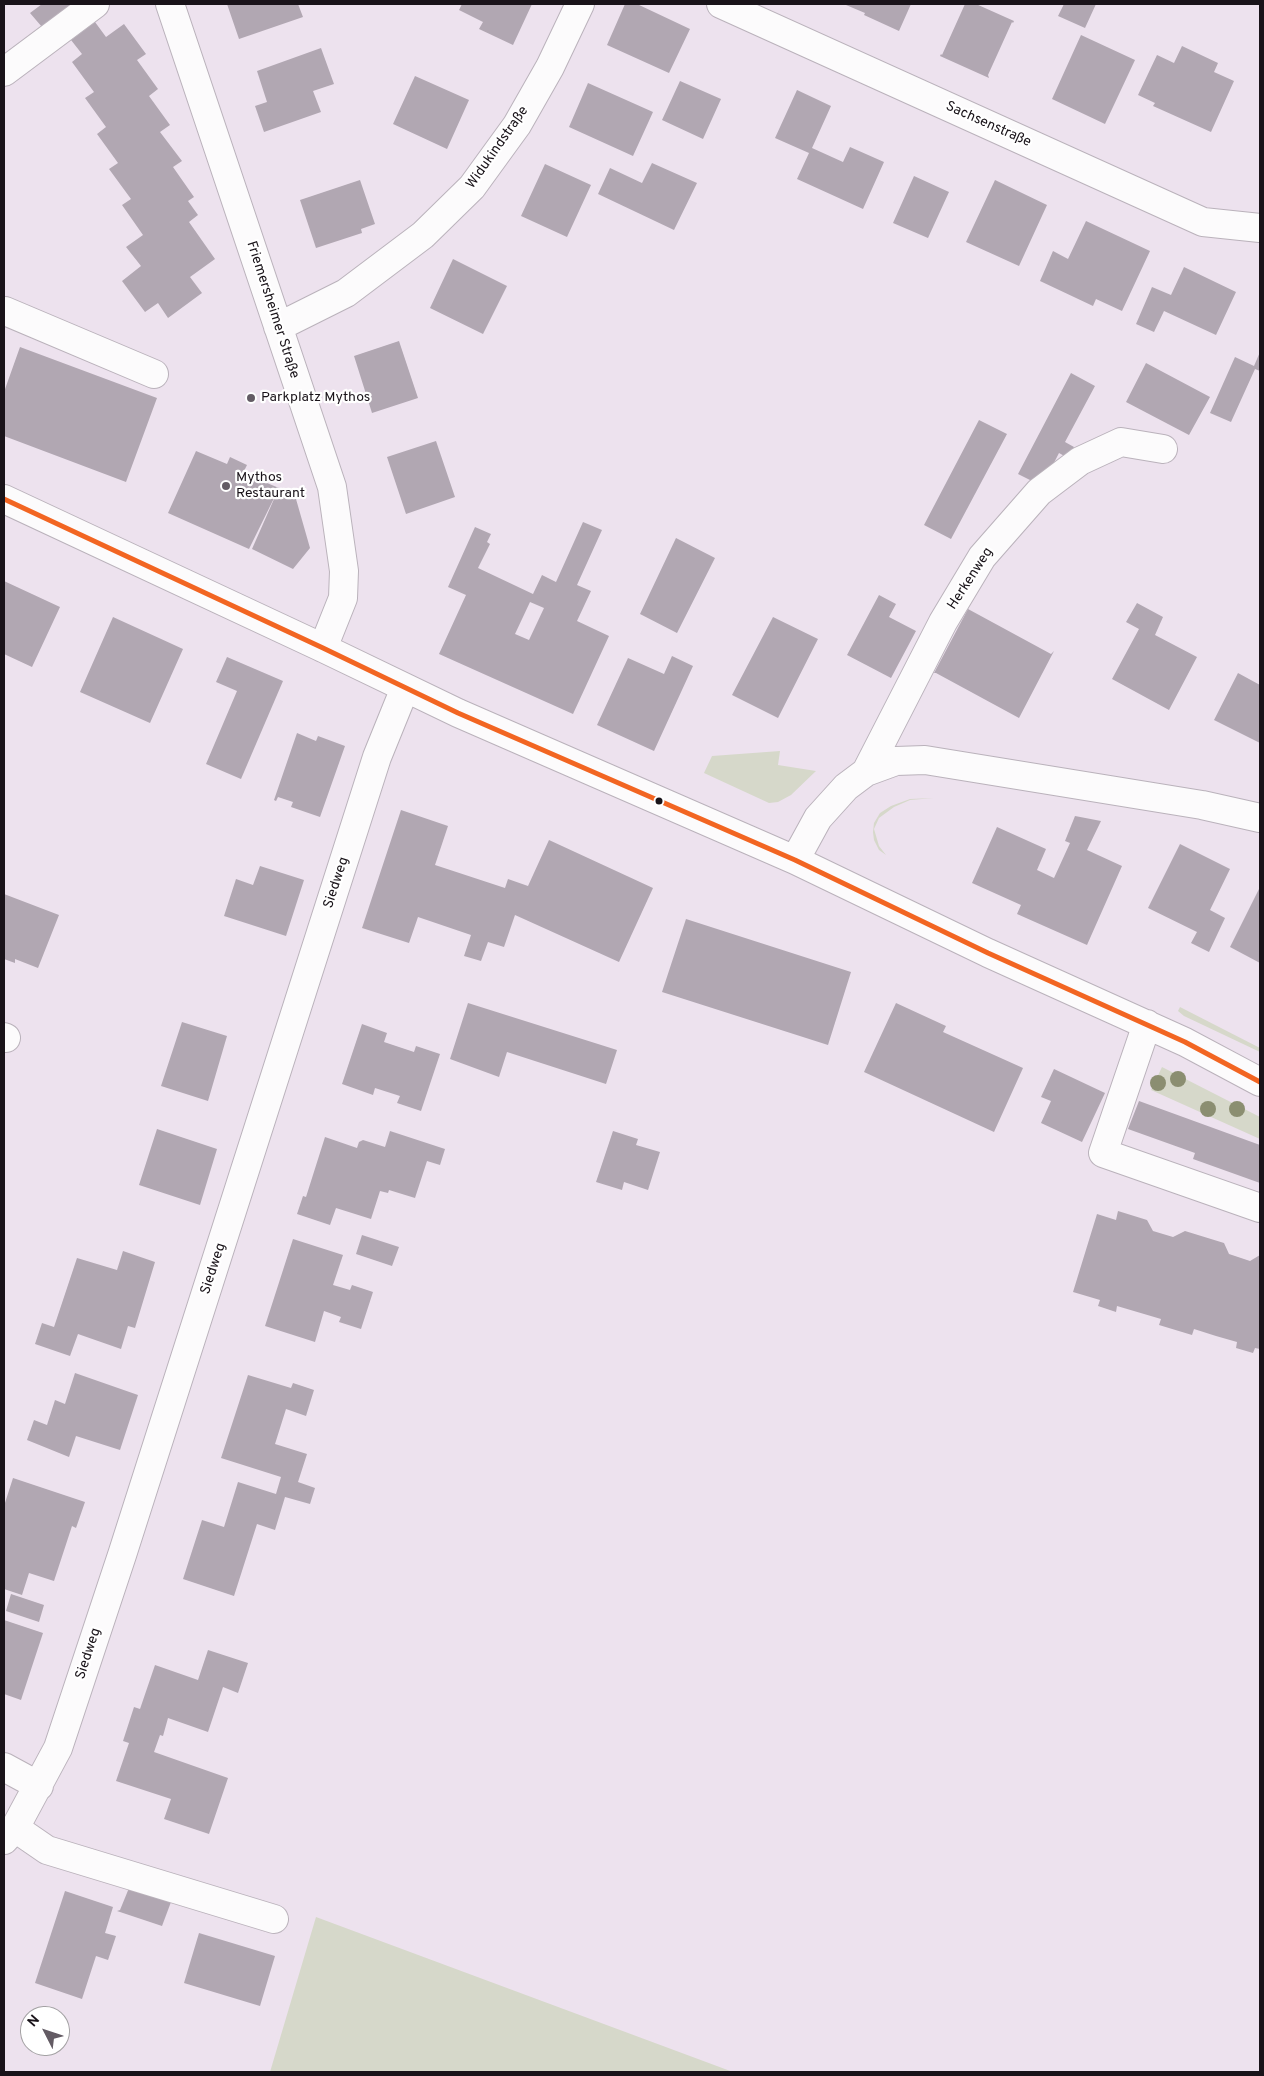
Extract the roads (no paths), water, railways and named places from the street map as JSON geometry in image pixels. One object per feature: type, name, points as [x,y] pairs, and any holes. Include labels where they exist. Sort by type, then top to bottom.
[{"type":"street","points":[[4,72],[95,4]]},
{"type":"street","name":"Friemersheimer Straße","points":[[170,4],[332,487],[344,571],[343,598],[323,648]]},
{"type":"street","name":"Widukindstraße","points":[[278,327],[346,293],[423,235],[472,187],[517,125],[550,67],[580,4]]},
{"type":"street","name":"Sachsenstraße","points":[[721,4],[1203,222],[1260,228]]},
{"type":"street","points":[[4,312],[154,374]]},
{"type":"street","name":"Herkenweg","points":[[866,772],[943,622],[982,557],[1039,492],[1080,461],[1121,442],[1163,449]]},
{"type":"street","points":[[4,499],[458,713],[795,860],[988,953],[1185,1042],[1260,1082]]},
{"type":"street","name":"Siedweg","points":[[9,1834],[39,1786],[62,1739],[377,757],[405,688]]},
{"type":"street","name":"Herkenweg","points":[[795,860],[818,818],[846,787],[866,772],[896,762],[925,760],[1193,804],[1260,818]]},
{"type":"street","points":[[1147,1024],[1103,1153],[1260,1208]]},
{"type":"street","points":[[4,1768],[39,1786]]},
{"type":"street","points":[[9,1834],[47,1850],[274,1919]]},
{"type":"place","name":"Parkplatz Mythos","points":[[251,398]]},
{"type":"place","name":"Mythos Restaurant","points":[[226,486]]}]
